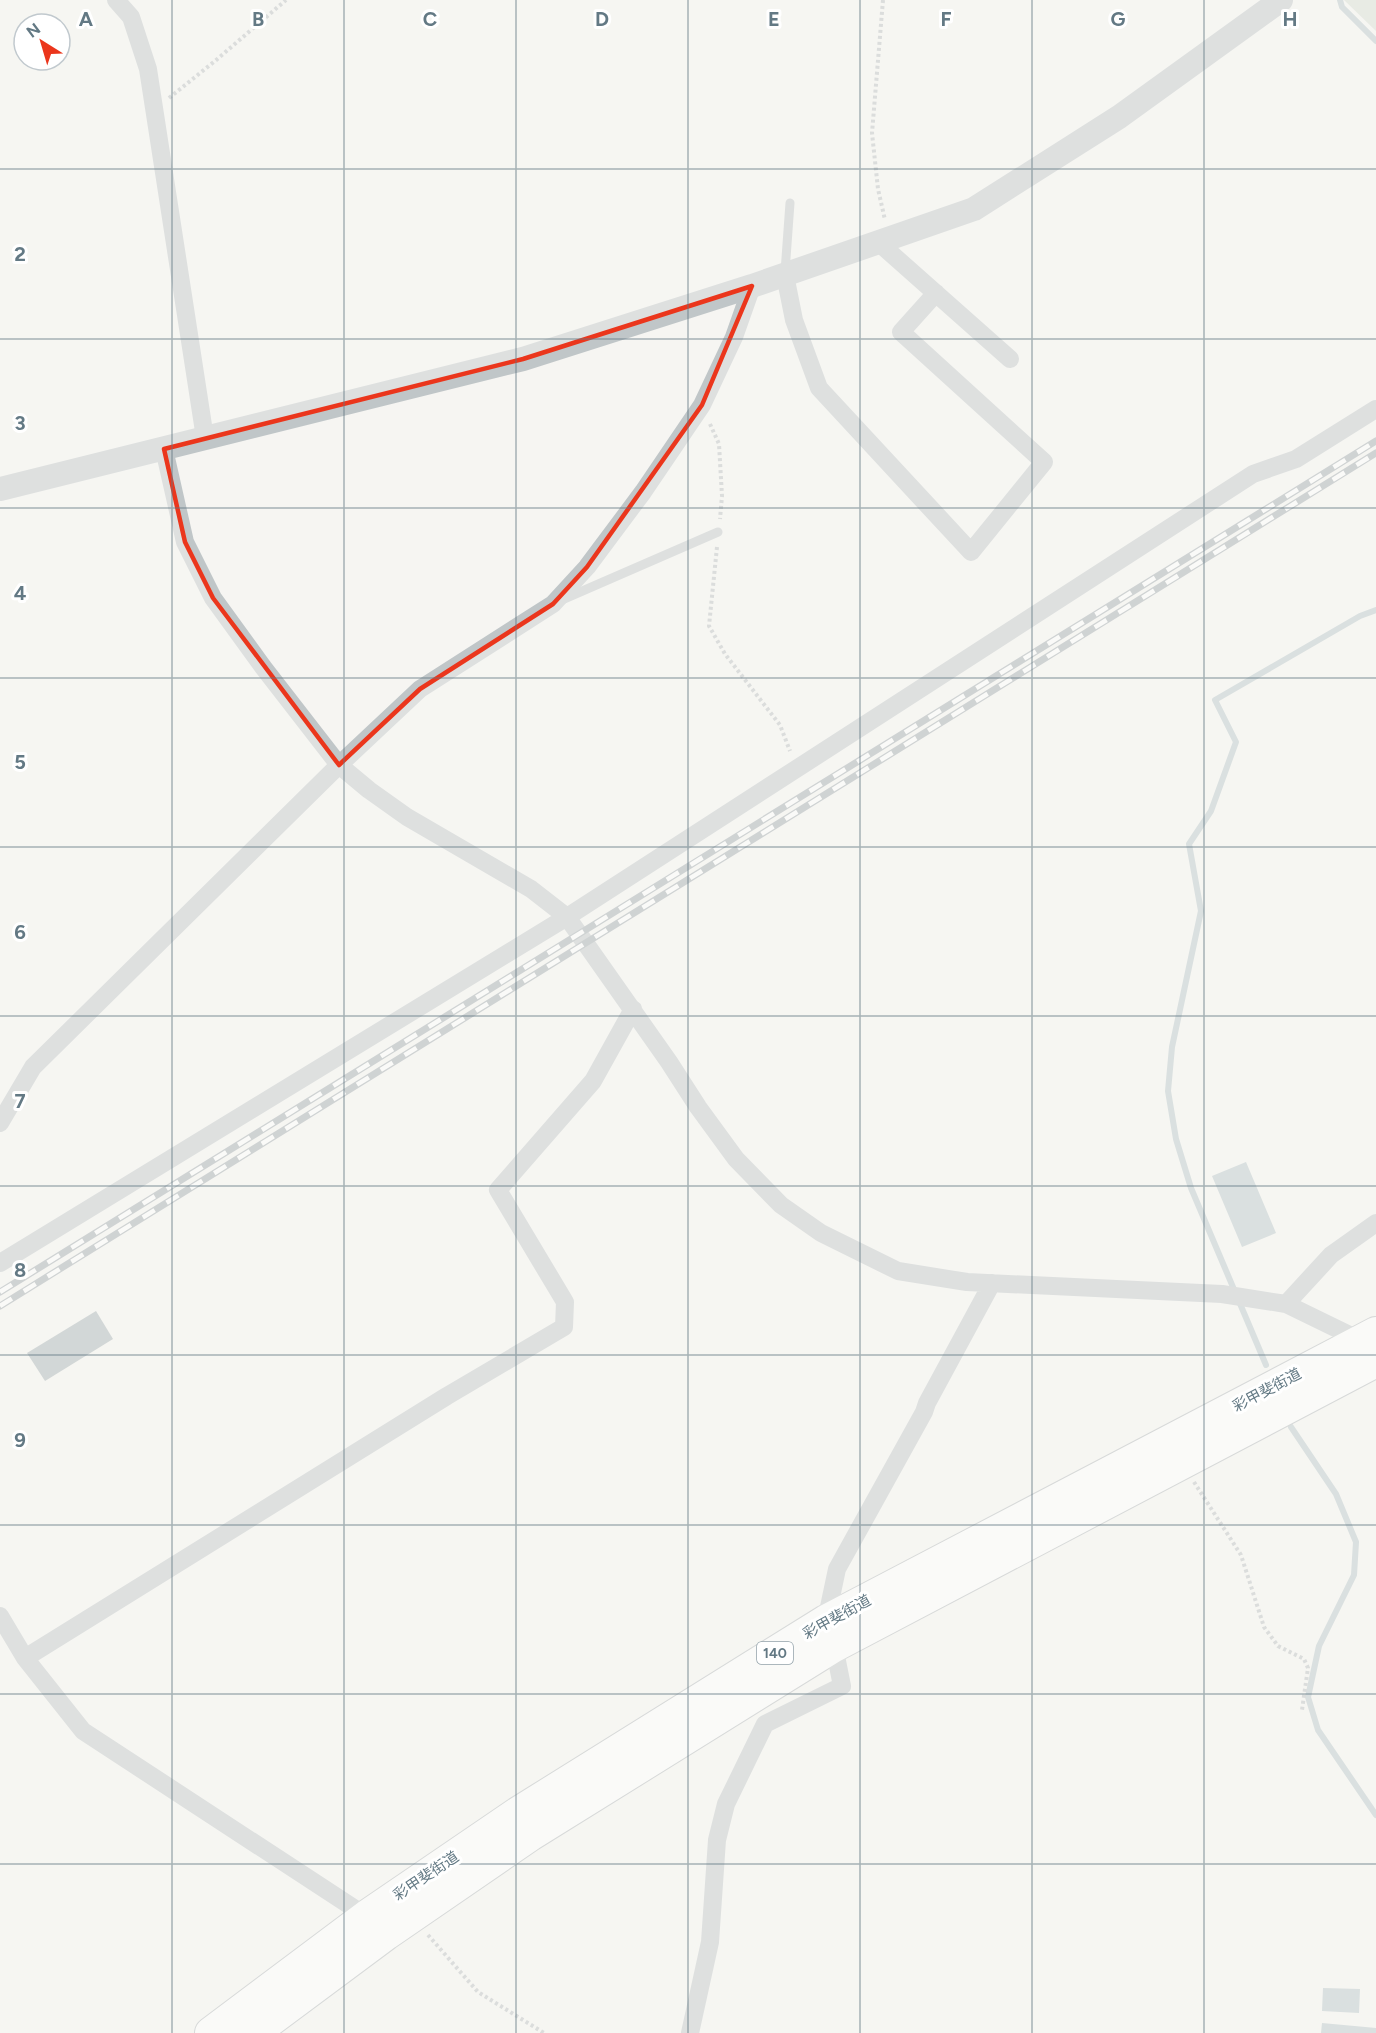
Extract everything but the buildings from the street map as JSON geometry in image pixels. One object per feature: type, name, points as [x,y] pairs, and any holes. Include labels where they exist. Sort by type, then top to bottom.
[{"type":"highway","name":"彩甲斐街道","points":[[253,2033],[377,1925],[518,1813],[830,1634],[1372,1346]]},
{"type":"highway","name":"彩甲斐街道","points":[[211,2033],[377,1925],[412,1916],[830,1634],[1182,1464],[1372,1346]]},
{"type":"street","points":[[116,0],[131,17],[148,69],[205,438]]},
{"type":"street","points":[[0,489],[523,359],[752,286],[974,209],[1119,117],[1281,0]]},
{"type":"street","points":[[883,240],[936,293],[1010,359]]},
{"type":"street","points":[[785,275],[794,320],[819,388],[971,552],[1044,462],[901,332],[936,293]]},
{"type":"street","points":[[0,1123],[33,1067],[339,765],[420,689],[553,604],[587,567],[702,405],[734,337],[752,286]]},
{"type":"street","points":[[0,1263],[567,917],[1253,474],[1296,459],[1376,409]]},
{"type":"street","points":[[164,450],[185,542],[213,598],[263,668],[339,765],[369,790],[408,817],[531,889],[567,917],[736,1159],[781,1204],[820,1233],[898,1271],[967,1282],[1222,1294],[1286,1304],[1372,1346]]},
{"type":"street","points":[[25,1658],[447,1396],[564,1327],[566,1302],[498,1190],[593,1081],[633,1009]]},
{"type":"street","points":[[1286,1304],[1331,1255],[1376,1223]]},
{"type":"street","points":[[690,2033],[710,1942],[717,1839],[726,1804],[765,1724],[842,1686],[830,1634],[837,1569],[992,1283]]},
{"type":"street","points":[[0,1616],[25,1658],[83,1731],[377,1925]]},
{"type":"lane","points":[[785,275],[790,202]]},
{"type":"lane","points":[[553,604],[718,532]]},
{"type":"path","points":[[154,110],[286,0]]},
{"type":"path","points":[[883,0],[872,133],[883,240]]},
{"type":"path","points":[[702,405],[719,444],[722,496],[709,626],[725,654],[780,724],[797,769]]},
{"type":"path","points":[[1182,1464],[1241,1556],[1264,1627],[1278,1646],[1304,1659],[1308,1668],[1302,1710]]},
{"type":"path","points":[[412,1916],[439,1950],[478,1992],[544,2033]]},
{"type":"highlighted area","points":[[752,286],[702,405],[587,567],[553,604],[420,689],[339,765],[213,598],[185,542],[164,449],[523,359]]},
{"type":"shaded area","points":[[1344,0],[1376,0],[1376,31]]},
{"type":"shaded area","points":[[1246,1162],[1276,1233],[1242,1247],[1212,1176]]},
{"type":"shaded area","points":[[1323,1988],[1360,1989],[1359,2013],[1322,2011]]},
{"type":"shaded area","points":[[1322,2023],[1376,2028],[1376,2033],[1321,2033]]},
{"type":"waterway","points":[[1340,0],[1342,7],[1376,41]]},
{"type":"waterway","points":[[1266,1365],[1191,1188],[1176,1139],[1168,1091],[1172,1047],[1201,911],[1189,844],[1211,811],[1236,742],[1215,700],[1360,616],[1376,610]]},
{"type":"waterway","points":[[1291,1427],[1336,1494],[1356,1542],[1354,1575],[1319,1646],[1308,1697],[1318,1730],[1376,1815]]},
{"type":"railway","points":[[0,1292],[1376,441]]},
{"type":"railway","points":[[0,1306],[1376,453]]}]
